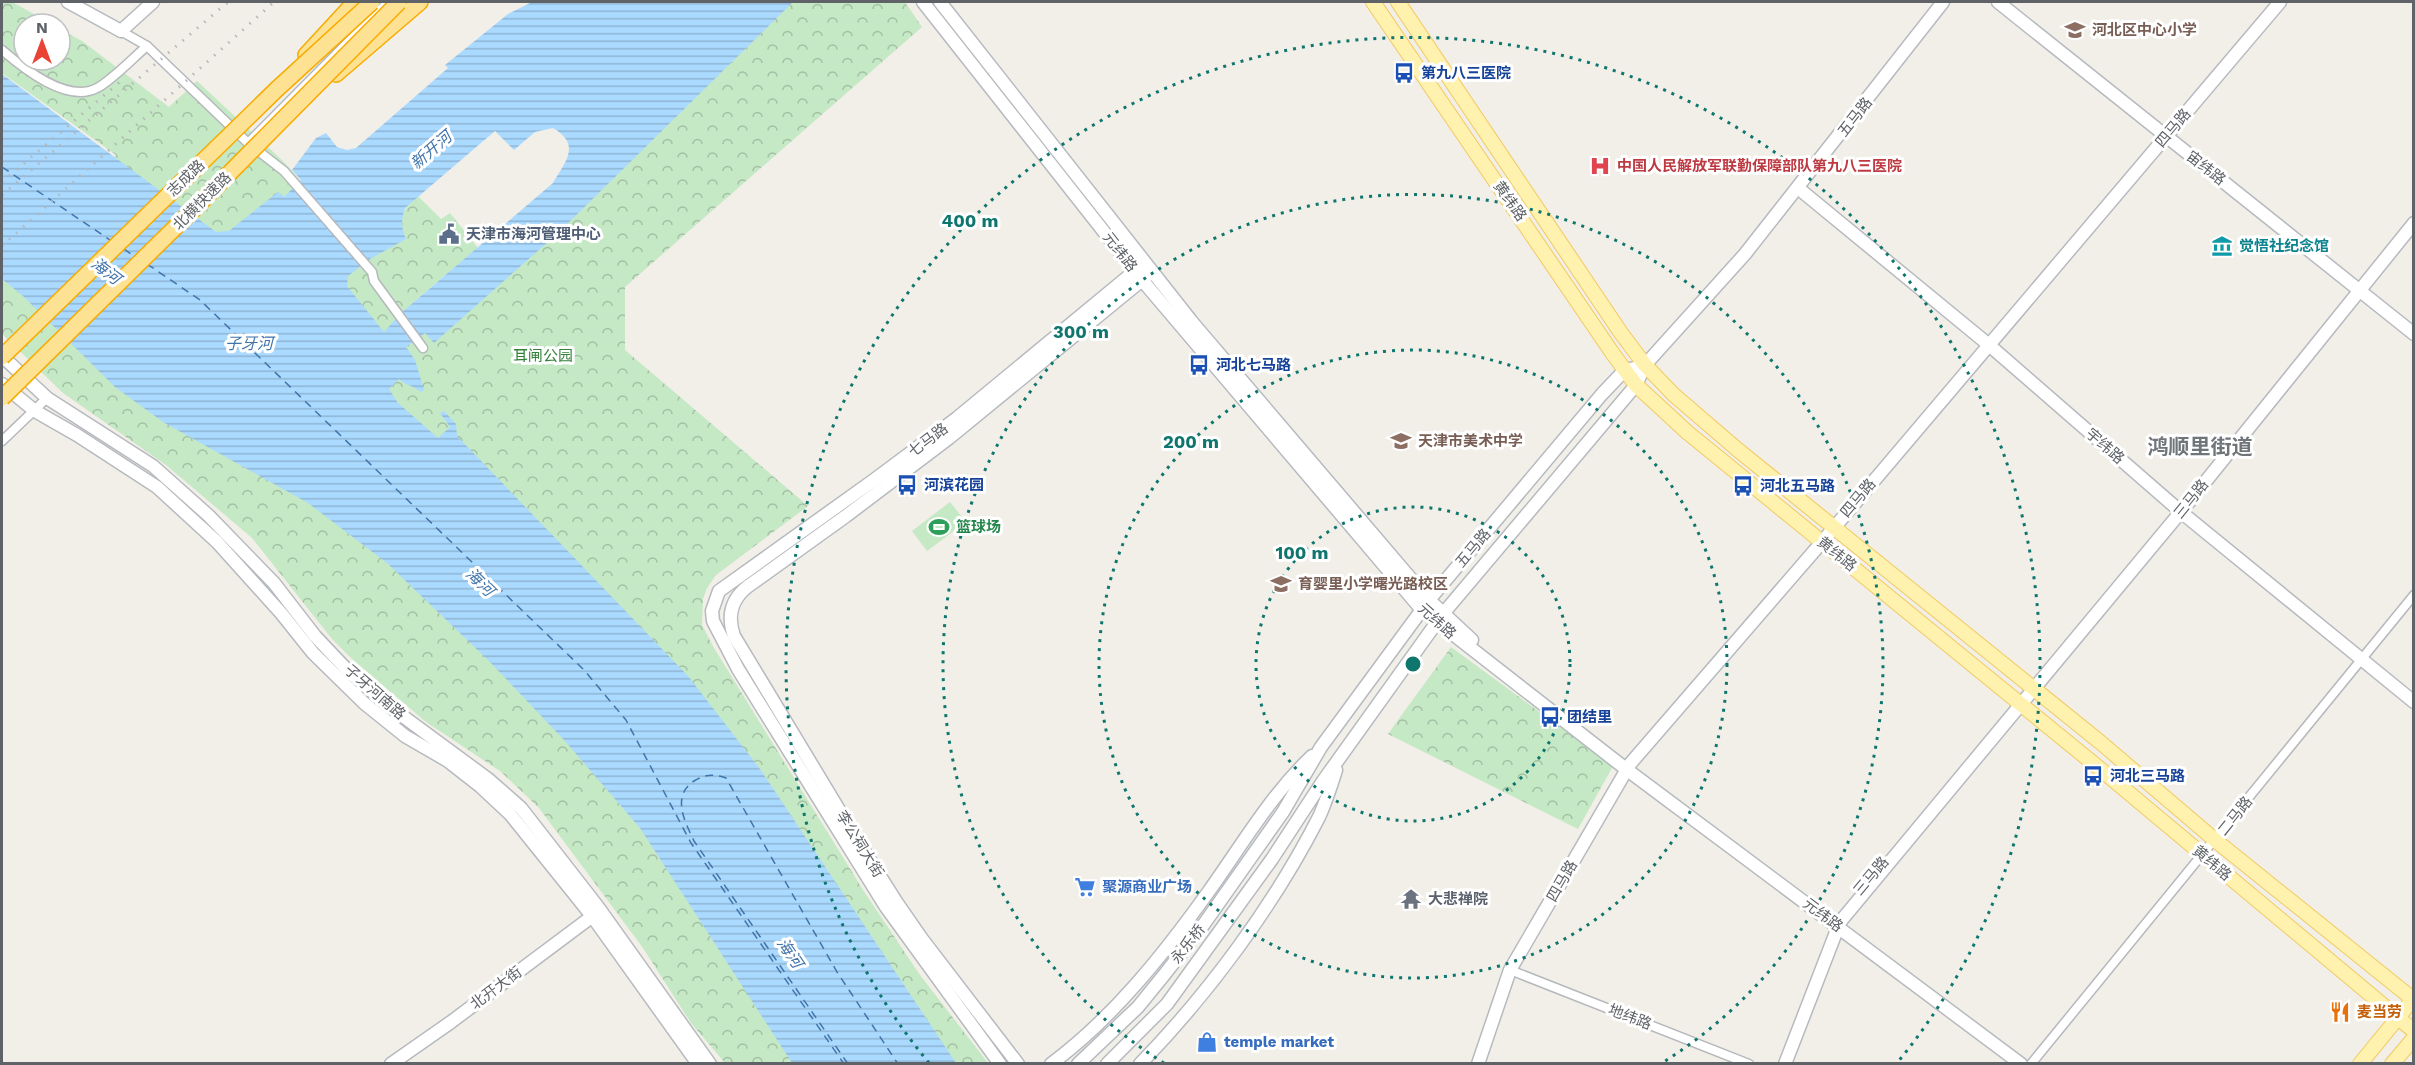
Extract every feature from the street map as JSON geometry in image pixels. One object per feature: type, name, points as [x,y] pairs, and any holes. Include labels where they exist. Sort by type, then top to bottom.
[{"type":"highway","points":[[277,88],[355,2]]},
{"type":"highway","name":"志成路","points":[[2,357],[277,88],[372,2]]},
{"type":"highway","name":"北横快速路","points":[[2,398],[399,2]]},
{"type":"highway","points":[[277,126],[420,2]]},
{"type":"main road","name":"黄纬路","points":[[1373,2],[1624,371],[1636,385],[1687,432],[2414,1031]]},
{"type":"main road","name":"黄纬路","points":[[1398,2],[1620,333],[1645,365],[1674,395],[2032,689],[2100,742],[2215,840],[2413,999]]},
{"type":"main road","points":[[2360,1064],[2413,999]]},
{"type":"main road","points":[[2392,1064],[2414,1038]]},
{"type":"street","points":[[68,2],[147,46],[248,142],[284,171],[372,272],[374,280],[420,345]]},
{"type":"street","points":[[121,31],[153,2]]},
{"type":"street","points":[[248,142],[388,2]]},
{"type":"street","name":"元纬路","points":[[923,2],[1143,271],[1439,619],[1628,766],[2030,1064]]},
{"type":"street","name":"元纬路","points":[[940,2],[1143,271]]},
{"type":"street","name":"五马路","points":[[1298,820],[1439,619],[1636,385],[1645,365],[1745,254],[1943,2]]},
{"type":"street","name":"宙纬路","points":[[1998,2],[2414,334]]},
{"type":"street","name":"四马路","points":[[1478,1064],[1510,970],[1628,766],[1822,542],[2280,2]]},
{"type":"street","points":[[2,50],[51,85],[75,92],[96,89],[147,46]]},
{"type":"street","name":"宇纬路","points":[[1798,188],[1989,345],[2181,512],[2414,702]]},
{"type":"street","name":"三马路","points":[[1779,1064],[1840,922],[2018,704],[2181,512],[2414,223]]},
{"type":"street","name":"七马路","points":[[731,609],[737,595],[949,438],[1143,271]]},
{"type":"street","name":"七马路","points":[[712,611],[714,600],[725,586],[948,425],[1143,271]]},
{"type":"street","name":"子牙河南路","points":[[2,357],[47,398],[153,466],[208,515],[274,583],[315,636],[349,672],[388,706],[488,779],[520,808],[710,1064]]},
{"type":"street","points":[[1624,371],[1645,365]]},
{"type":"street","name":"五马路","points":[[1283,812],[1322,747],[1425,605],[1624,371]]},
{"type":"street","name":"子牙河南路","points":[[2,384],[35,411],[157,487],[217,542],[281,613],[313,653],[364,703],[405,736],[464,774],[510,814],[596,913],[698,1064]]},
{"type":"street","points":[[2,441],[47,398]]},
{"type":"street","name":"二马路","points":[[2030,1064],[2215,840],[2360,658],[2414,595]]},
{"type":"street","name":"李公祠大街","points":[[731,609],[730,620],[734,636],[864,852],[922,939],[1018,1064]]},
{"type":"street","name":"李公祠大街","points":[[712,611],[717,633],[863,871],[913,946],[1000,1064]]},
{"type":"street","points":[[1051,1064],[1082,1038],[1140,980],[1208,892],[1270,801],[1292,775],[1322,747]]},
{"type":"street","points":[[1140,1064],[1180,1023],[1256,921],[1319,816],[1340,759]]},
{"type":"street","name":"永乐桥","points":[[1078,1064],[1138,1007],[1204,924],[1283,812]]},
{"type":"street","name":"永乐桥","points":[[1107,1064],[1167,1004],[1298,820]]},
{"type":"street","name":"北开大街","points":[[391,1064],[596,913]]},
{"type":"street","name":"元纬路","points":[[1840,922],[2021,1064]]},
{"type":"street","name":"三马路","points":[[1785,1064],[1840,922]]},
{"type":"street","name":"地纬路","points":[[1510,970],[1749,1064]]},
{"type":"green space","name":"耳闸公园","points":[[2,2],[12,2],[30,12],[12,12],[12,72],[72,72],[72,36],[169,107],[197,81],[285,163],[370,259],[401,228],[405,210],[418,196],[441,219],[450,213],[478,248],[406,308],[793,2],[905,2],[922,27],[625,287],[625,350],[808,506],[716,575],[703,599],[702,625],[865,893],[920,975],[988,1063],[725,1063],[691,1023],[643,948],[539,808],[500,771],[426,722],[351,658],[332,639],[252,538],[166,465],[63,393],[2,334],[2,261],[116,155],[2,73]]},
{"type":"green space","name":"篮球场","points":[[950,502],[966,522],[927,551],[912,531]]},
{"type":"green space","points":[[1451,647],[1613,766],[1578,829],[1388,734]]},
{"type":"water","name":"子牙河","points":[[532,2],[793,2],[558,233],[434,343],[425,333],[406,347],[415,360],[424,390],[421,392],[399,379],[389,389],[398,403],[438,438],[450,427],[440,413],[444,411],[456,424],[457,436],[688,676],[760,769],[956,1063],[792,1063],[640,828],[564,740],[491,663],[387,563],[308,503],[163,422],[115,387],[23,296],[2,279],[2,74],[216,232],[229,231],[278,192],[284,197],[301,180],[292,170],[316,138],[326,133],[337,147],[347,150],[356,148],[448,68],[445,65],[508,14]],"holes":[[[553,128],[562,134],[569,147],[568,154],[553,183],[401,313],[384,332],[347,286],[348,276],[370,259],[406,239],[402,224],[405,208],[495,131],[514,150],[535,132]]]},
{"type":"ferry route","points":[[2,167],[110,240]]},
{"type":"ferry route","points":[[124,249],[135,257]]},
{"type":"ferry route","points":[[147,264],[200,300],[584,670],[626,720],[691,843],[844,1064]]},
{"type":"ferry route","points":[[848,1064],[694,841],[682,810],[683,794],[694,781],[710,775],[726,778],[837,972],[898,1064]]},
{"type":"railway","points":[[2,195],[228,2]]},
{"type":"railway","points":[[2,246],[274,2]]},
{"type":"railway","points":[[2,182],[121,81]]},
{"type":"place","name":"河北区中心小学","points":[[2075,30]]},
{"type":"place","name":"第九八三医院","points":[[1404,73]]},
{"type":"place","name":"中国人民解放军联勤保障部队第九八三医院","points":[[1600,166]]},
{"type":"place","name":"天津市海河管理中心","points":[[449,234]]},
{"type":"place","name":"觉悟社纪念馆","points":[[2222,246]]},
{"type":"place","name":"河北七马路","points":[[1199,365]]},
{"type":"place","name":"天津市美术中学","points":[[1401,441]]},
{"type":"place","name":"河滨花园","points":[[907,485]]},
{"type":"place","name":"河北五马路","points":[[1743,486]]},
{"type":"place","name":"篮球场","points":[[939,527]]},
{"type":"place","name":"育婴里小学曙光路校区","points":[[1281,584]]},
{"type":"place","name":"团结里","points":[[1550,717]]},
{"type":"place","name":"河北三马路","points":[[2093,776]]},
{"type":"place","name":"聚源商业广场","points":[[1085,887]]},
{"type":"place","name":"大悲禅院","points":[[1411,899]]},
{"type":"place","name":"麦当劳","points":[[2340,1012]]},
{"type":"place","name":"temple market","points":[[1207,1042]]},
{"type":"district","name":"鸿顺里街道","points":[[2200,446]]},
{"type":"water label","name":"新开河","points":[[431,150]]},
{"type":"water label","name":"海河","points":[[106,271]]},
{"type":"water label","name":"海河","points":[[480,582]]},
{"type":"water label","name":"海河","points":[[790,953]]}]
